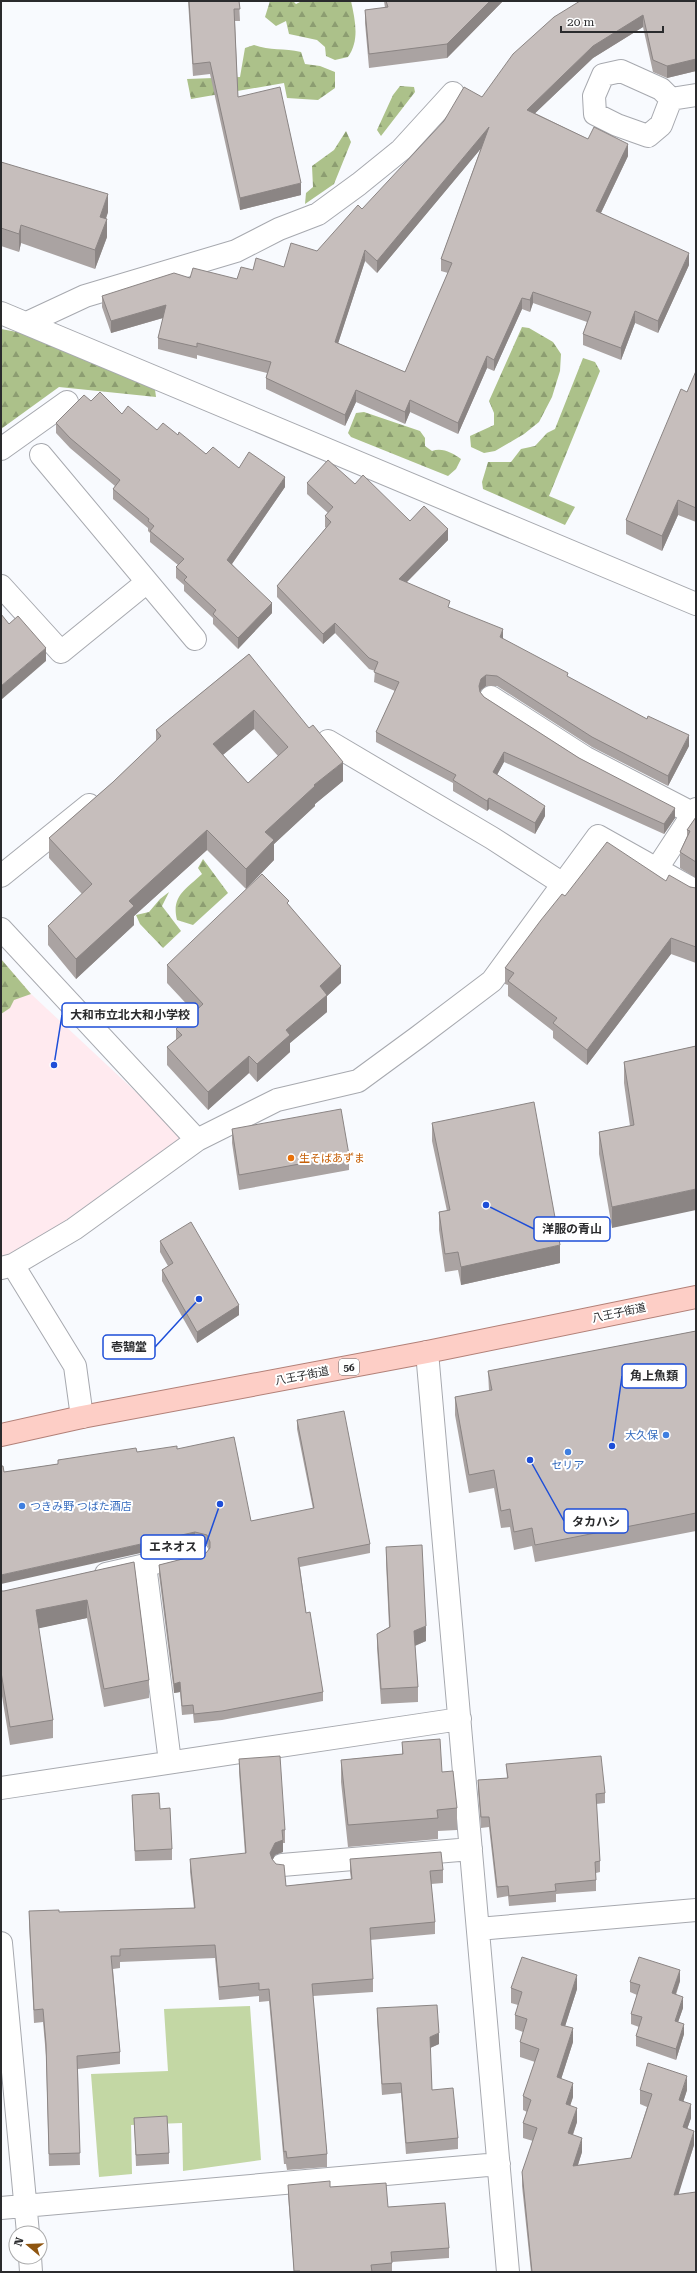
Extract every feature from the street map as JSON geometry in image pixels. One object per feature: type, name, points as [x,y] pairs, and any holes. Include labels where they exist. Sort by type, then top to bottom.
[{"type":"main road","name":"八王子街道","points":[[1,1435],[82,1417],[427,1352],[696,1297]]},
{"type":"street","points":[[27,323],[85,296],[236,251],[279,229],[318,214],[359,184],[401,150],[453,93]]},
{"type":"street","points":[[671,99],[696,95]]},
{"type":"street","points":[[1,313],[696,604]]},
{"type":"street","points":[[1,449],[67,402]]},
{"type":"street","points":[[41,455],[195,639]]},
{"type":"street","points":[[1,586],[61,652],[148,582]]},
{"type":"street","points":[[492,696],[586,758],[695,812],[656,870]]},
{"type":"street","points":[[328,742],[492,838],[563,884]]},
{"type":"street","points":[[1,876],[105,792]]},
{"type":"street","points":[[82,1417],[76,1366],[7,1267],[74,1229],[197,1140],[277,1100],[358,1081],[492,981],[598,836],[656,870],[696,891]]},
{"type":"street","points":[[1,929],[197,1140]]},
{"type":"street","points":[[427,1352],[508,2272]]},
{"type":"street","points":[[84,1578],[198,1553]]},
{"type":"street","points":[[145,1565],[170,1762]]},
{"type":"street","points":[[1,1788],[460,1719]]},
{"type":"street","points":[[282,1865],[471,1849]]},
{"type":"street","points":[[478,1929],[696,1910]]},
{"type":"street","points":[[1,1943],[27,2225]]},
{"type":"street","points":[[1,2208],[499,2164]]},
{"type":"shaded area","points":[[1,959],[31,994],[183,1136],[16,1256],[1,1264]]},
{"type":"green space","points":[[270,1],[293,1],[296,4],[302,1],[351,1],[356,30],[354,44],[348,57],[335,60],[326,56],[325,47],[317,40],[289,34],[286,21],[276,26],[265,17]]},
{"type":"green space","points":[[254,45],[301,52],[305,64],[320,66],[335,72],[335,88],[318,100],[287,98],[284,83],[191,99],[187,79],[240,77],[245,48]]},
{"type":"green space","points":[[400,86],[414,87],[415,92],[381,136],[377,130],[393,95]]},
{"type":"green space","points":[[346,131],[351,142],[334,184],[305,204],[306,193],[313,187],[312,166],[334,150]]},
{"type":"green space","points":[[522,327],[529,328],[553,342],[561,354],[560,371],[552,397],[539,422],[524,434],[495,451],[484,453],[471,447],[470,436],[494,425],[494,413],[489,401]]},
{"type":"green space","points":[[1,329],[33,335],[154,382],[156,397],[59,387],[1,429]]},
{"type":"green space","points":[[583,358],[595,362],[600,371],[549,496],[575,507],[565,525],[483,489],[482,482],[488,462],[511,462],[521,449],[535,446],[547,433],[555,429]]},
{"type":"green space","points":[[364,412],[420,431],[425,438],[425,446],[432,451],[443,450],[461,459],[456,469],[448,476],[351,437],[348,433],[356,413]]},
{"type":"green space","points":[[203,859],[228,893],[193,925],[177,920],[176,905],[185,889],[202,874],[198,868]]},
{"type":"green space","points":[[169,892],[162,906],[181,931],[163,948],[140,924],[136,915],[149,912],[160,899]]},
{"type":"green space","points":[[1,959],[31,994],[14,1000],[10,1008],[1,1014]]},
{"type":"green space","points":[[250,2006],[261,2160],[183,2171],[182,2123],[131,2125],[132,2174],[99,2177],[91,2074],[168,2071],[164,2009]]},
{"type":"building","points":[[189,1],[239,1],[240,9],[234,9],[238,97],[280,87],[301,183],[240,198],[210,62],[193,64]]},
{"type":"building","points":[[386,1],[490,1],[447,44],[369,54],[365,10],[388,7]]},
{"type":"building","points":[[580,1],[696,1],[696,59],[667,66],[653,60],[643,15],[593,46],[527,110],[588,139],[594,127],[628,144],[596,211],[689,253],[658,321],[635,311],[621,348],[583,334],[591,312],[533,292],[530,300],[522,298],[494,360],[487,356],[458,423],[410,400],[405,412],[356,390],[345,415],[266,378],[271,362],[197,343],[197,347],[158,338],[166,305],[111,321],[102,296],[174,273],[190,278],[193,268],[237,279],[241,267],[253,270],[256,258],[284,267],[291,243],[317,251],[358,205],[362,209],[444,121],[464,87],[482,97],[513,54],[554,17]],"holes":[[[489,127],[441,259],[452,263],[405,372],[335,342],[365,250],[377,261]]]},
{"type":"building","points":[[1,162],[108,194],[100,217],[107,219],[95,250],[21,225],[19,234],[1,228]]},
{"type":"building","points":[[696,371],[696,508],[678,500],[662,536],[626,520],[681,389],[687,392]]},
{"type":"building","points":[[100,392],[122,414],[128,406],[157,430],[163,423],[178,435],[179,432],[206,454],[213,447],[239,468],[249,452],[285,477],[227,560],[272,603],[238,638],[213,614],[216,610],[184,580],[187,577],[176,567],[184,559],[150,531],[154,526],[148,521],[149,519],[113,489],[120,480],[70,438],[56,423],[84,395],[91,401]]},
{"type":"building","points":[[328,460],[355,484],[363,475],[410,521],[424,506],[448,529],[399,579],[450,601],[448,607],[503,629],[500,637],[568,673],[567,676],[647,719],[648,716],[689,735],[668,776],[592,737],[497,676],[486,675],[481,679],[479,686],[480,692],[484,697],[579,758],[675,808],[664,824],[504,752],[493,772],[545,806],[535,823],[489,798],[487,801],[453,780],[456,775],[376,732],[399,682],[374,672],[378,662],[369,658],[335,623],[323,634],[277,586],[331,522],[325,516],[333,507],[307,483]]},
{"type":"building","points":[[1,614],[9,624],[18,616],[46,648],[1,686]]},
{"type":"building","points":[[249,654],[309,728],[313,725],[343,762],[314,785],[315,786],[265,832],[274,840],[246,869],[207,830],[129,901],[134,906],[76,959],[48,926],[92,884],[49,838],[113,782],[161,736],[156,730]],"holes":[[[254,710],[288,747],[248,783],[213,744]]]},
{"type":"building","points":[[696,817],[696,862],[680,852],[690,831],[687,830]]},
{"type":"building","points":[[607,842],[666,881],[669,875],[690,887],[696,888],[696,947],[671,938],[587,1050],[553,1023],[557,1018],[508,981],[514,973],[505,968],[562,894],[565,896]]},
{"type":"building","points":[[262,874],[289,901],[287,903],[341,966],[320,986],[327,995],[286,1030],[290,1035],[257,1064],[249,1056],[208,1092],[167,1047],[182,1035],[176,1029],[203,1004],[167,965]]},
{"type":"building","points":[[696,1046],[696,1189],[612,1207],[599,1132],[634,1125],[624,1062]]},
{"type":"building","points":[[534,1102],[560,1245],[461,1267],[458,1252],[445,1254],[439,1212],[450,1210],[432,1123]]},
{"type":"building","points":[[341,1109],[349,1155],[239,1175],[232,1129]]},
{"type":"building","points":[[191,1222],[239,1305],[197,1332],[162,1270],[173,1263],[160,1241]]},
{"type":"building","points":[[696,1331],[696,1513],[535,1545],[532,1528],[514,1532],[510,1509],[501,1511],[494,1470],[469,1475],[455,1397],[492,1390],[488,1371]]},
{"type":"building","points":[[344,1411],[370,1544],[298,1558],[306,1613],[310,1612],[323,1692],[222,1711],[194,1714],[193,1705],[182,1706],[180,1682],[174,1684],[159,1565],[206,1553],[210,1548],[210,1542],[207,1535],[195,1532],[1,1575],[1,1466],[3,1466],[4,1472],[58,1464],[58,1460],[136,1448],[137,1452],[177,1446],[177,1449],[234,1437],[251,1521],[314,1508],[297,1420]]},
{"type":"building","points":[[422,1545],[426,1626],[414,1631],[418,1687],[381,1689],[377,1634],[390,1627],[386,1547]]},
{"type":"building","points":[[134,1562],[149,1680],[104,1689],[87,1600],[36,1610],[53,1720],[10,1727],[1,1672],[1,1591]]},
{"type":"building","points":[[440,1739],[442,1772],[453,1771],[457,1808],[437,1810],[438,1818],[348,1825],[341,1760],[403,1754],[402,1742]]},
{"type":"building","points":[[280,1756],[285,1830],[282,1830],[283,1840],[275,1843],[270,1853],[276,1864],[284,1865],[286,1886],[352,1879],[350,1859],[441,1852],[443,1870],[430,1871],[435,1922],[370,1928],[373,1979],[312,1984],[327,2154],[287,2158],[286,2151],[284,2152],[269,1989],[259,1990],[259,1983],[219,1987],[215,1945],[120,1949],[120,1956],[111,1956],[120,2052],[77,2056],[80,2153],[49,2154],[46,2044],[43,2009],[34,2010],[29,1911],[59,1910],[59,1912],[195,1908],[190,1859],[246,1853],[239,1759]]},
{"type":"building","points":[[601,1756],[605,1793],[596,1794],[600,1861],[595,1862],[596,1880],[555,1884],[556,1891],[509,1896],[508,1886],[497,1887],[489,1817],[481,1817],[478,1780],[508,1778],[506,1764]]},
{"type":"building","points":[[159,1793],[160,1809],[170,1808],[172,1849],[135,1851],[132,1795]]},
{"type":"building","points":[[522,1957],[577,1975],[561,2025],[573,2028],[557,2077],[573,2083],[566,2104],[577,2108],[568,2133],[582,2138],[573,2166],[631,2158],[652,2094],[640,2090],[648,2063],[687,2076],[679,2100],[691,2104],[683,2127],[694,2131],[674,2195],[696,2192],[696,2272],[532,2272],[522,2172],[537,2128],[523,2123],[531,2100],[523,2096],[539,2049],[520,2042],[527,2019],[515,2015],[522,1992],[511,1988]]},
{"type":"building","points":[[639,1957],[680,1970],[672,1993],[683,1997],[675,2021],[684,2024],[676,2049],[636,2036],[642,2017],[631,2014],[640,1985],[630,1982]]},
{"type":"building","points":[[437,2005],[439,2033],[430,2037],[432,2090],[453,2088],[458,2138],[406,2143],[401,2083],[382,2084],[377,2008]]},
{"type":"building","points":[[167,2116],[169,2153],[136,2155],[134,2118]]},
{"type":"building","points":[[330,2181],[330,2187],[386,2183],[388,2207],[445,2203],[449,2248],[391,2252],[392,2263],[371,2265],[372,2272],[294,2271],[288,2185]]},
{"type":"place","name":"大和市立北大和小学校","points":[[54,1065]]},
{"type":"place","name":"生そばあずま","points":[[291,1158]]},
{"type":"place","name":"洋服の青山","points":[[486,1205]]},
{"type":"place","name":"壱鵠堂","points":[[199,1299]]},
{"type":"place","name":"大久保","points":[[666,1435]]},
{"type":"place","name":"角上魚類","points":[[612,1446]]},
{"type":"place","name":"セリア","points":[[568,1452]]},
{"type":"place","name":"タカハシ","points":[[530,1460]]},
{"type":"place","name":"エネオス","points":[[220,1504]]},
{"type":"place","name":"つきみ野 つばた酒店","points":[[22,1506]]}]
